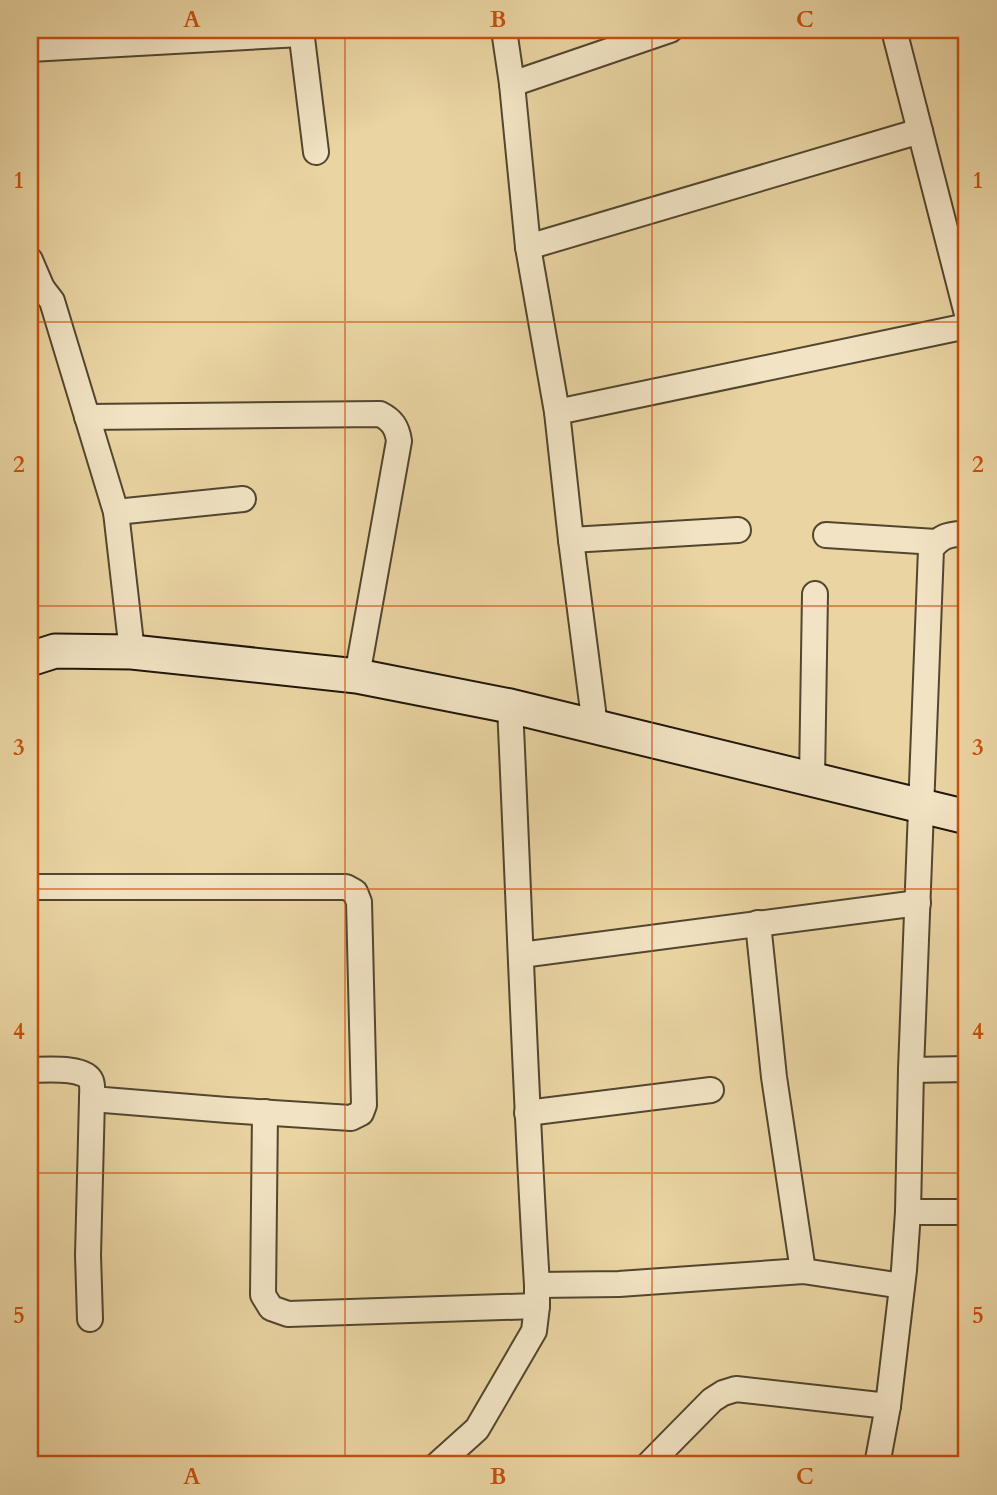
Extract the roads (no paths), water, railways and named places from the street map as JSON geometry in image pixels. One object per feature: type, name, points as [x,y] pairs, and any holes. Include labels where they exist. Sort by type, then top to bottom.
[{"type":"street","points":[[504,30],[528,247],[557,412],[595,726]]},
{"type":"street","points":[[512,84],[670,30]]},
{"type":"street","points":[[894,30],[967,314]]},
{"type":"street","points":[[30,49],[149,36],[301,32],[316,152]]},
{"type":"street","points":[[528,247],[920,131]]},
{"type":"street","points":[[30,260],[36,291],[52,301],[116,512],[132,652]]},
{"type":"street","points":[[557,412],[967,326]]},
{"type":"street","points":[[87,417],[380,414],[391,420],[398,431],[399,440],[357,676]]},
{"type":"street","points":[[116,512],[243,499]]},
{"type":"street","points":[[571,540],[738,530]]},
{"type":"street","points":[[877,1465],[888,1406],[908,1212],[931,549],[936,541],[945,536],[967,534]]},
{"type":"street","points":[[827,535],[936,541]]},
{"type":"street","points":[[811,779],[816,594]]},
{"type":"street","points":[[30,659],[55,651],[132,652],[357,676],[509,706],[967,817]]},
{"type":"street","points":[[437,1465],[477,1429],[534,1331],[537,1295],[509,706]]},
{"type":"street","points":[[30,887],[346,887],[355,892],[359,902],[364,1105],[361,1113],[351,1118],[92,1098]]},
{"type":"street","points":[[521,955],[918,903]]},
{"type":"street","points":[[758,923],[774,1077],[803,1271]]},
{"type":"street","points":[[911,1070],[967,1069]]},
{"type":"street","points":[[30,1070],[75,1070],[87,1075],[92,1082],[88,1255],[90,1319]]},
{"type":"street","points":[[527,1113],[711,1090]]},
{"type":"street","points":[[265,1112],[263,1295],[271,1308],[288,1314],[537,1295],[619,1284],[803,1271],[902,1286]]},
{"type":"street","points":[[908,1212],[967,1212]]},
{"type":"street","points":[[648,1465],[712,1400],[736,1389],[888,1406]]}]
